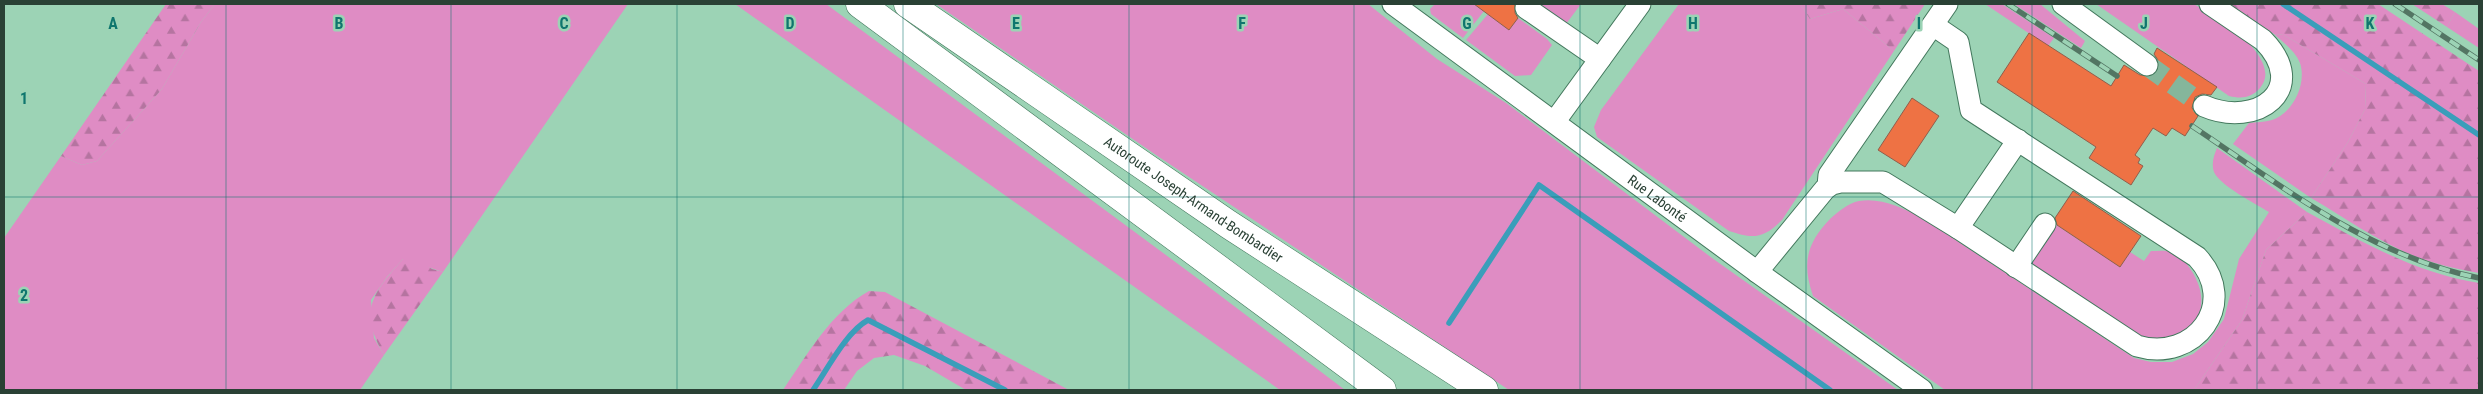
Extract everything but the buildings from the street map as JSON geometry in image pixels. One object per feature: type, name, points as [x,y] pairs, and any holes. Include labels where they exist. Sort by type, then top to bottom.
[{"type":"highway","points":[[860,4],[1382,390]]},
{"type":"highway","name":"Autoroute Joseph-Armand-Bombardier","points":[[908,4],[1228,224],[1484,390]]},
{"type":"street","name":"Rue Labonté","points":[[1393,4],[1555,121],[1757,272],[1922,390]]},
{"type":"street","points":[[1555,121],[1640,4]]},
{"type":"street","points":[[1828,186],[1829,175],[1947,4]]},
{"type":"street","points":[[2063,4],[2147,65]]},
{"type":"street","points":[[2204,106],[2230,112],[2262,108],[2275,98],[2280,84],[2280,68],[2270,47],[2263,40],[2210,4]]},
{"type":"street","points":[[1526,8],[1600,59]]},
{"type":"street","points":[[1757,272],[1828,186],[1840,182],[1884,182],[1958,228],[2131,343],[2147,349],[2176,346],[2193,338],[2208,322],[2214,301],[2210,275],[2197,257],[1971,110],[1958,42],[1933,25]]},
{"type":"street","points":[[1958,228],[2018,140]]},
{"type":"street","points":[[2016,267],[2045,224]]},
{"type":"green space","points":[[2164,2],[2195,5],[2205,10],[2245,39],[2256,52],[2263,64],[2265,77],[2260,88],[2246,97],[2229,96],[2096,4]]},
{"type":"green space","points":[[166,4],[215,4],[201,22],[162,89],[97,161],[82,165],[61,156]]},
{"type":"green space","points":[[215,4],[628,4],[443,272],[403,259],[387,277],[371,300],[374,338],[384,355],[360,390],[4,390],[4,238],[61,156],[82,165],[97,161],[162,89],[201,22]]},
{"type":"green space","points":[[735,4],[826,4],[1197,278],[1345,390],[1280,390]]},
{"type":"green space","points":[[936,4],[1368,4],[1437,59],[1506,103],[1712,258],[1898,390],[1509,390],[1159,157]]},
{"type":"green space","points":[[1435,4],[1474,4],[1484,11],[1463,38],[1431,14],[1430,9]]},
{"type":"green space","points":[[1539,4],[1581,4],[1566,24]]},
{"type":"green space","points":[[1679,4],[1800,4],[1810,19],[1843,9],[1894,51],[1782,220],[1763,234],[1751,236],[1729,231],[1597,137],[1594,127],[1601,110]]},
{"type":"green space","points":[[1800,4],[1925,4],[1894,51],[1843,9],[1810,19]]},
{"type":"green space","points":[[1985,4],[2002,4],[2054,38],[2048,46]]},
{"type":"green space","points":[[2014,4],[2040,4],[2085,41],[2081,48]]},
{"type":"green space","points":[[2229,4],[2378,4],[2479,71],[2479,273],[2437,264],[2399,249],[2373,236],[2311,198],[2348,142],[2365,109],[2366,84],[2284,35],[2274,34]]},
{"type":"green space","points":[[2412,4],[2442,4],[2455,12],[2447,27]]},
{"type":"green space","points":[[2455,12],[2479,29],[2479,48],[2447,27]]},
{"type":"green space","points":[[1488,14],[1509,30],[1518,18],[1547,39],[1552,45],[1531,75],[1515,76],[1466,40]]},
{"type":"green space","points":[[2274,34],[2284,35],[2366,84],[2365,109],[2348,142],[2311,198],[2233,144],[2249,123],[2272,120],[2286,111],[2300,88],[2302,71],[2300,63],[2292,51]]},
{"type":"green space","points":[[2217,148],[2307,212],[2266,250],[2242,320],[2194,390],[1945,390],[1813,296],[1808,274],[1808,255],[1822,228],[1843,208],[1851,204],[1867,200],[1883,202],[1921,217],[2134,358],[2151,362],[2172,362],[2193,354],[2208,342],[2224,319],[2239,259],[2269,212],[2238,194],[2217,177],[2213,166]]},
{"type":"green space","points":[[2307,212],[2369,245],[2411,264],[2433,272],[2479,283],[2479,390],[2194,390],[2242,320],[2266,250]]},
{"type":"green space","points":[[2052,222],[2120,267],[2130,252],[2144,261],[2151,251],[2166,251],[2178,255],[2193,273],[2200,289],[2201,303],[2199,315],[2182,332],[2170,337],[2139,337],[2029,267]]},
{"type":"green space","points":[[403,259],[416,259],[432,269],[443,272],[384,355],[376,340],[372,326],[370,315],[372,304],[383,283]]},
{"type":"green space","points":[[869,291],[885,292],[1069,390],[966,390],[925,366],[894,355],[874,358],[857,371],[844,390],[783,390],[831,322],[855,300]]},
{"type":"waterway","points":[[2283,4],[2479,135]]},
{"type":"waterway","points":[[1449,323],[1539,185],[1830,390]]},
{"type":"waterway","points":[[813,390],[852,333],[868,320],[1005,390]]},
{"type":"tunnel","points":[[2147,65],[2204,106]]},
{"type":"railway","points":[[2008,4],[2117,76]]},
{"type":"railway","points":[[2395,4],[2479,60]]},
{"type":"railway","points":[[2192,126],[2294,195],[2364,236],[2439,268],[2479,278]]}]
